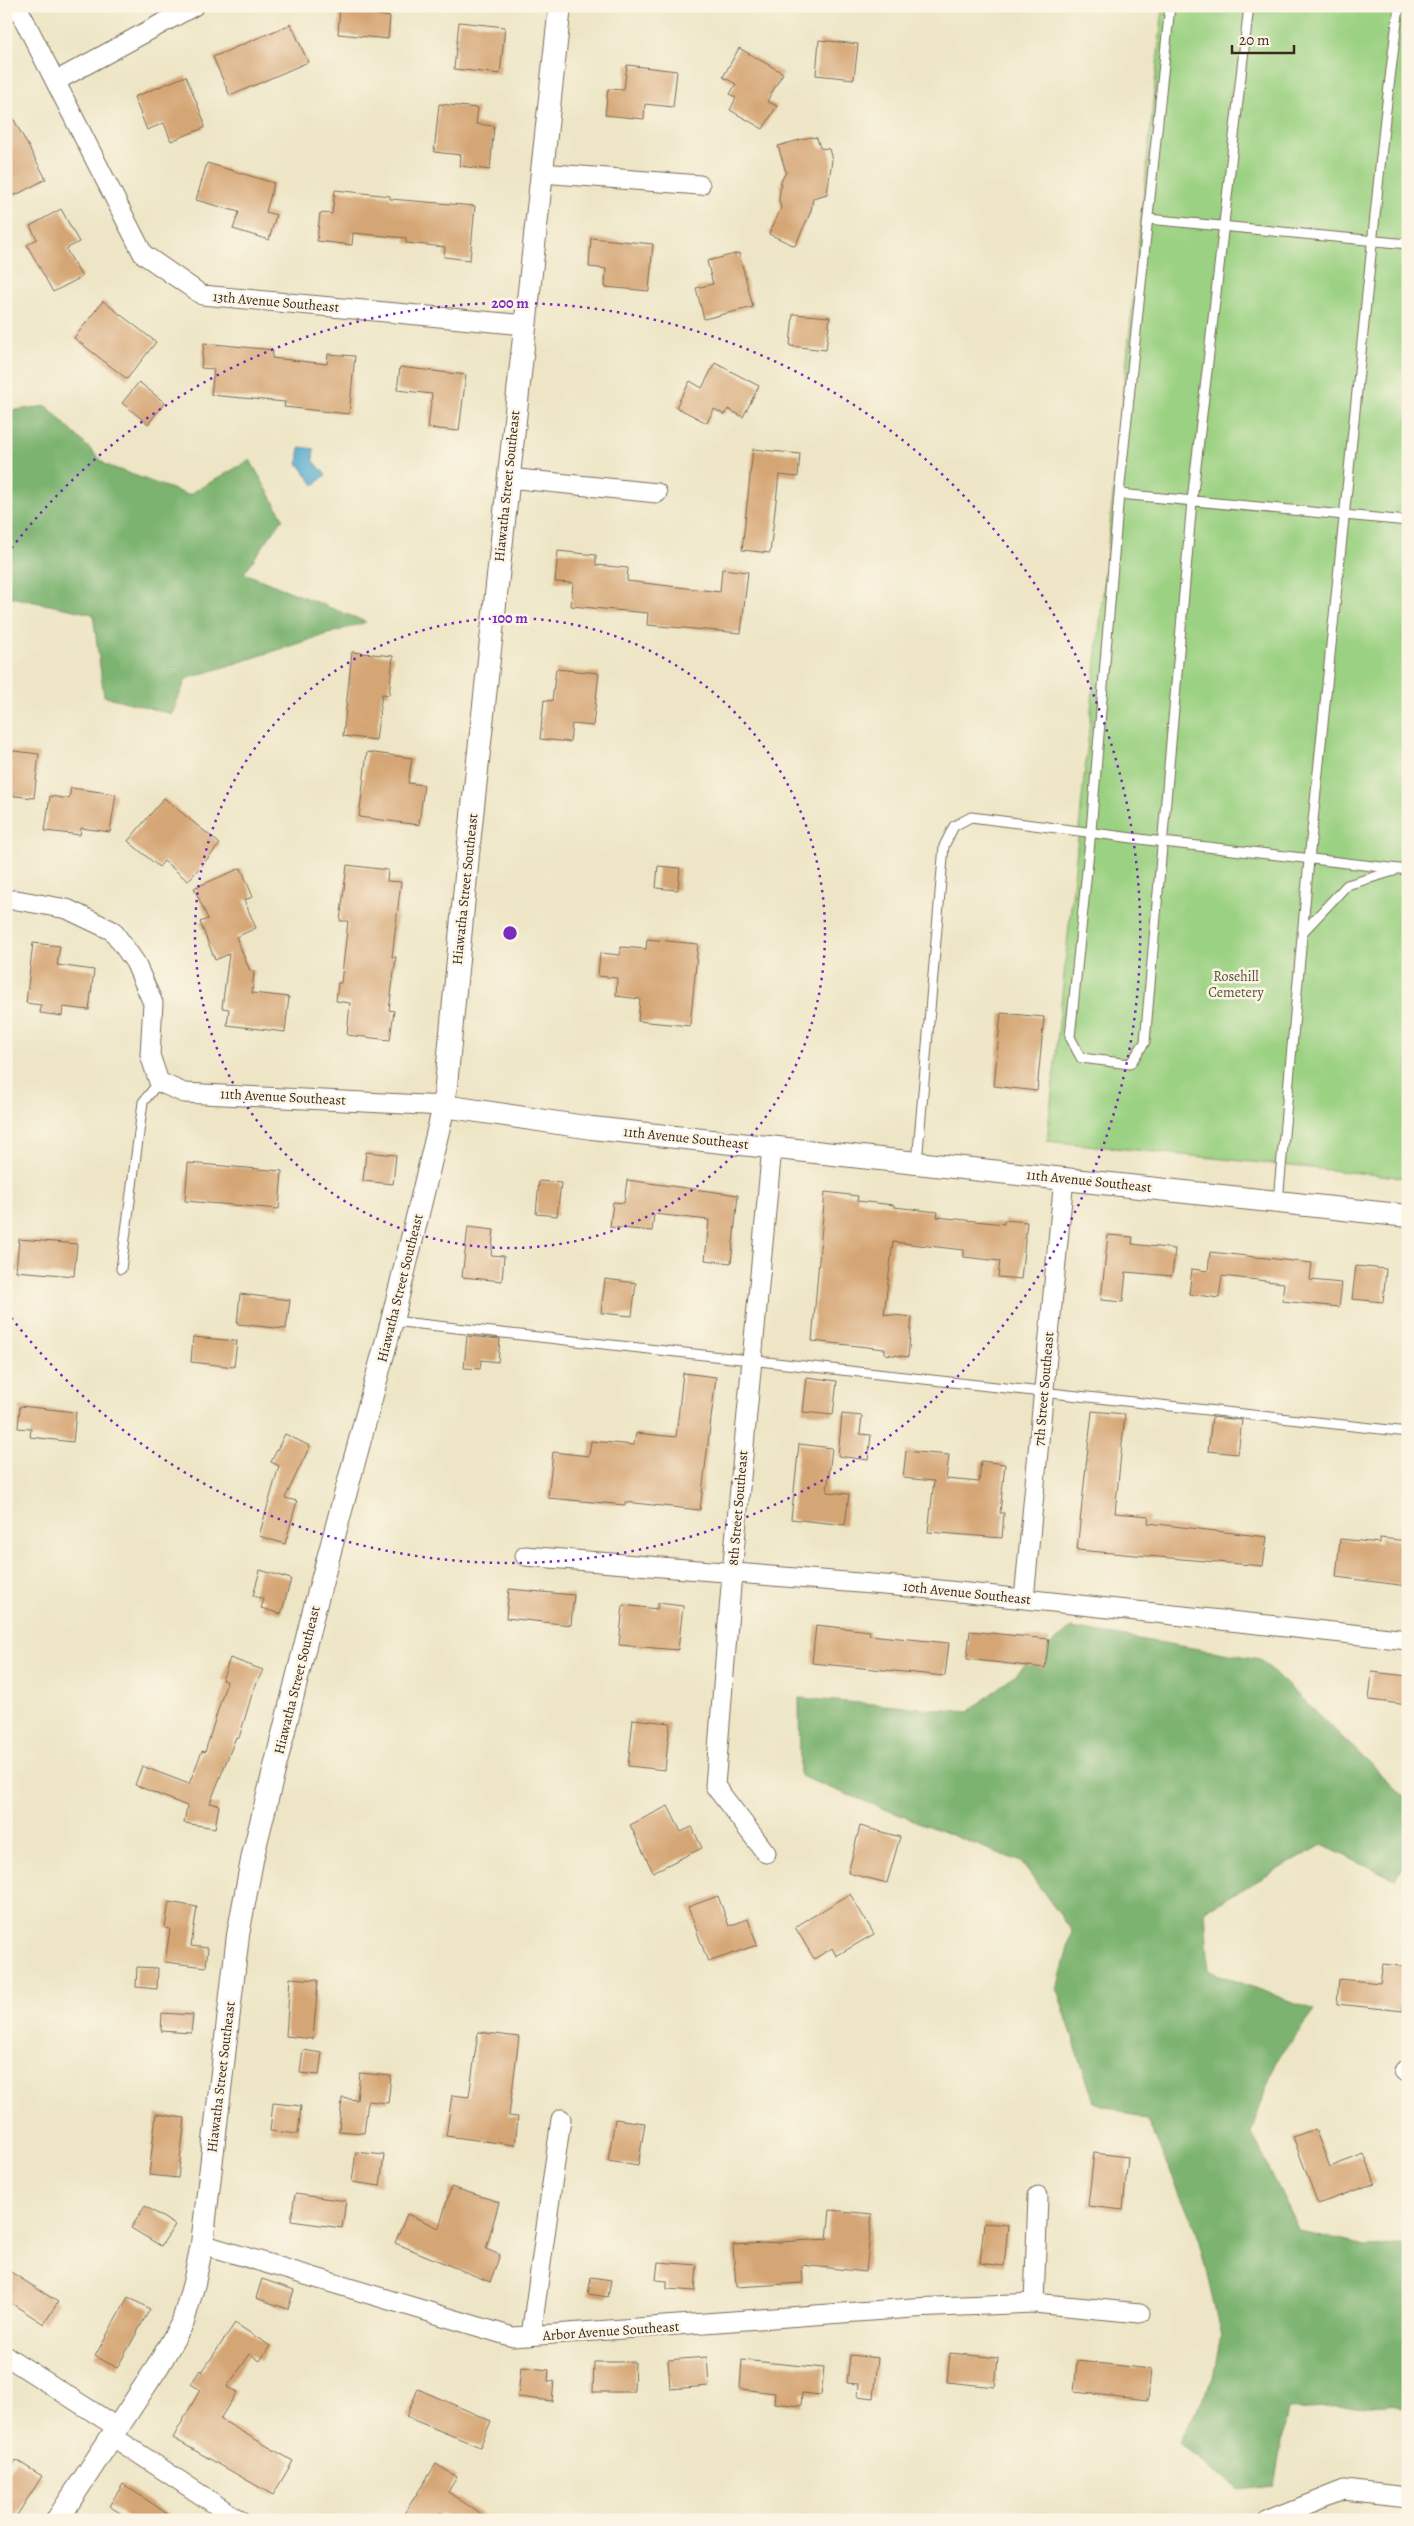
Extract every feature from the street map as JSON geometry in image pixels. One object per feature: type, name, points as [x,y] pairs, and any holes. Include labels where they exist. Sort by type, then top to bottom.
[{"type":"street","name":"13th Avenue Southeast","points":[[17,6],[143,254],[202,295],[525,325]]},
{"type":"street","points":[[56,81],[194,6]]},
{"type":"street","name":"Hiawatha Street Southeast","points":[[57,2520],[158,2366],[183,2322],[202,2244],[238,1936],[253,1855],[313,1614],[392,1321],[444,1106],[469,843],[560,6]]},
{"type":"street","points":[[542,173],[700,185]]},
{"type":"street","points":[[508,478],[657,494]]},
{"type":"street","points":[[6,900],[17,900],[67,909],[113,931],[135,962],[153,1003],[150,1055],[159,1082]]},
{"type":"street","name":"11th Avenue Southeast","points":[[159,1082],[184,1093],[444,1106],[592,1128],[1408,1216]]},
{"type":"street","name":"8th Street Southeast","points":[[766,1854],[715,1786],[732,1573],[772,1147]]},
{"type":"street","name":"7th Street Southeast","points":[[1024,1599],[1064,1178]]},
{"type":"street","name":"10th Avenue Southeast","points":[[525,1556],[1024,1599],[1408,1640]]},
{"type":"street","points":[[531,2336],[561,2119]]},
{"type":"street","points":[[1034,2303],[1038,2196]]},
{"type":"street","name":"Arbor Avenue Southeast","points":[[202,2244],[513,2337],[912,2308],[1034,2303],[1140,2313]]},
{"type":"street","points":[[6,2356],[240,2520]]},
{"type":"street","points":[[1269,2520],[1344,2490],[1408,2497]]},
{"type":"lane","points":[[1170,6],[1119,494],[1091,831],[1070,1037],[1081,1058],[1130,1064],[1146,1042],[1192,501],[1249,6]]},
{"type":"lane","points":[[1278,1201],[1309,860],[1372,240],[1399,6]]},
{"type":"lane","points":[[1148,219],[1408,244]]},
{"type":"lane","points":[[1119,494],[1408,521]]},
{"type":"lane","points":[[917,1163],[944,846],[954,826],[971,817],[1309,860],[1403,870]]},
{"type":"lane","points":[[1302,933],[1347,885],[1403,870]]},
{"type":"lane","points":[[121,1269],[143,1102],[159,1082]]},
{"type":"lane","points":[[392,1321],[1408,1432]]},
{"type":"green space","name":"Rosehill Cemetery","points":[[1163,6],[1408,6],[1408,1178],[1047,1141]]},
{"type":"green space","points":[[6,404],[9,411],[47,406],[106,465],[188,495],[250,460],[283,518],[244,573],[366,622],[186,679],[172,714],[104,696],[93,614],[6,596]]},
{"type":"green space","points":[[1071,1628],[1260,1659],[1408,1800],[1408,1858],[1395,1879],[1322,1845],[1205,1910],[1209,1971],[1315,2010],[1275,2063],[1251,2132],[1300,2231],[1365,2246],[1408,2245],[1408,2412],[1389,2404],[1288,2409],[1274,2485],[1239,2489],[1179,2443],[1213,2379],[1221,2335],[1197,2232],[1147,2120],[1094,2102],[1057,1989],[1072,1931],[1021,1862],[800,1776],[799,1698],[969,1712]]},
{"type":"water","points":[[300,447],[314,449],[313,460],[326,475],[314,485],[298,463]]},
{"type":"building","points":[[340,6],[379,6],[378,15],[390,17],[388,39],[338,34]]},
{"type":"building","points":[[459,22],[505,27],[500,74],[454,69]]},
{"type":"building","points":[[291,24],[308,62],[230,96],[213,57]]},
{"type":"building","points":[[819,40],[858,44],[854,79],[816,75]]},
{"type":"building","points":[[739,48],[783,73],[767,101],[777,106],[763,129],[730,110],[736,98],[730,94],[736,84],[723,77]]},
{"type":"building","points":[[627,65],[677,71],[673,107],[645,104],[644,119],[605,115],[608,89],[624,90]]},
{"type":"building","points":[[186,76],[204,121],[204,128],[171,141],[164,123],[147,130],[134,97]]},
{"type":"building","points":[[439,104],[478,108],[476,124],[494,126],[490,170],[460,166],[461,155],[434,152]]},
{"type":"building","points":[[6,105],[46,179],[14,196],[6,181]]},
{"type":"building","points":[[810,137],[817,138],[820,148],[829,149],[832,160],[827,194],[813,198],[811,211],[795,246],[769,234],[781,208],[779,200],[781,181],[786,172],[778,146]]},
{"type":"building","points":[[207,163],[274,183],[266,212],[276,215],[269,240],[233,229],[239,212],[196,200]]},
{"type":"building","points":[[335,190],[390,196],[390,199],[475,206],[470,260],[444,257],[445,247],[406,243],[406,238],[353,233],[352,245],[317,241],[320,213],[332,214]]},
{"type":"building","points":[[61,209],[79,242],[66,249],[82,277],[53,292],[27,245],[37,239],[30,226]]},
{"type":"building","points":[[591,238],[653,244],[649,291],[605,287],[606,269],[589,267]]},
{"type":"building","points":[[739,253],[753,307],[704,319],[696,288],[713,284],[707,261]]},
{"type":"building","points":[[103,301],[156,342],[127,379],[74,338]]},
{"type":"building","points":[[793,314],[830,317],[826,350],[790,346]]},
{"type":"building","points":[[204,343],[273,350],[272,358],[327,364],[328,354],[355,356],[349,414],[284,407],[285,402],[211,395],[214,369],[201,368]]},
{"type":"building","points":[[715,363],[759,386],[743,417],[728,409],[725,415],[714,409],[707,423],[676,407],[690,381],[702,388]]},
{"type":"building","points":[[400,367],[466,375],[459,431],[428,428],[432,394],[397,390]]},
{"type":"building","points":[[139,382],[165,403],[148,424],[122,403]]},
{"type":"building","points":[[753,449],[800,454],[798,477],[779,475],[770,553],[742,550]]},
{"type":"building","points":[[558,551],[596,555],[596,565],[628,568],[627,581],[720,592],[722,569],[748,572],[741,633],[647,625],[648,613],[571,606],[573,583],[555,582]]},
{"type":"building","points":[[352,652],[393,656],[389,695],[382,694],[376,740],[343,736]]},
{"type":"building","points":[[556,669],[599,673],[593,726],[572,724],[570,742],[540,739],[544,700],[552,701]]},
{"type":"building","points":[[6,750],[39,754],[34,798],[6,795]]},
{"type":"building","points":[[367,752],[412,758],[408,783],[424,785],[419,825],[359,817]]},
{"type":"building","points":[[71,788],[116,794],[110,832],[81,828],[80,835],[45,831],[50,796],[69,799]]},
{"type":"building","points":[[164,798],[220,844],[188,881],[164,861],[159,867],[128,841]]},
{"type":"building","points":[[347,865],[388,870],[387,881],[401,882],[392,957],[396,957],[389,1010],[394,1011],[390,1040],[347,1035],[350,1003],[336,1001],[338,983],[341,983],[348,921],[340,921]]},
{"type":"building","points":[[658,866],[680,868],[678,890],[656,888]]},
{"type":"building","points":[[241,868],[253,897],[244,900],[256,928],[236,937],[250,971],[254,971],[252,993],[289,997],[285,1032],[227,1025],[229,1009],[222,1008],[229,954],[215,960],[200,922],[208,919],[194,888]]},
{"type":"building","points":[[647,939],[698,944],[690,1026],[638,1021],[640,999],[616,996],[617,978],[598,976],[600,953],[620,955],[621,947],[646,949]]},
{"type":"building","points":[[33,943],[60,946],[57,965],[94,970],[89,1010],[63,1007],[62,1016],[40,1013],[41,1005],[26,1003]]},
{"type":"building","points":[[1001,1013],[1044,1017],[1037,1091],[994,1086]]},
{"type":"building","points":[[366,1152],[396,1155],[393,1184],[363,1181]]},
{"type":"building","points":[[188,1163],[282,1171],[279,1209],[185,1201]]},
{"type":"building","points":[[627,1180],[738,1195],[731,1263],[705,1260],[709,1220],[654,1214],[652,1231],[610,1227],[613,1202],[624,1203]]},
{"type":"building","points":[[539,1181],[561,1183],[557,1216],[536,1214]]},
{"type":"building","points":[[825,1192],[858,1196],[857,1201],[938,1212],[937,1217],[1004,1224],[1004,1220],[1027,1222],[1021,1279],[998,1277],[1000,1261],[964,1257],[964,1250],[893,1242],[884,1314],[912,1317],[908,1357],[885,1354],[885,1349],[812,1341]]},
{"type":"building","points":[[468,1227],[494,1230],[491,1255],[504,1256],[502,1281],[462,1277]]},
{"type":"building","points":[[1108,1235],[1133,1237],[1132,1244],[1175,1249],[1172,1276],[1126,1272],[1123,1302],[1101,1300]]},
{"type":"building","points":[[19,1239],[77,1244],[74,1276],[16,1271]]},
{"type":"building","points":[[1210,1252],[1312,1263],[1310,1280],[1342,1283],[1339,1307],[1282,1301],[1284,1283],[1222,1276],[1219,1298],[1189,1294],[1192,1269],[1208,1271]]},
{"type":"building","points":[[1356,1266],[1386,1269],[1383,1302],[1352,1299]]},
{"type":"building","points":[[605,1279],[636,1283],[632,1316],[601,1313]]},
{"type":"building","points":[[240,1294],[290,1300],[286,1329],[237,1324]]},
{"type":"building","points":[[467,1336],[500,1339],[498,1362],[481,1360],[480,1369],[464,1368]]},
{"type":"building","points":[[193,1337],[237,1341],[234,1367],[191,1362]]},
{"type":"building","points":[[683,1373],[716,1377],[700,1510],[625,1502],[625,1505],[548,1498],[553,1452],[589,1456],[591,1441],[634,1445],[636,1433],[676,1437]]},
{"type":"building","points":[[807,1377],[837,1381],[833,1415],[803,1412]]},
{"type":"building","points":[[20,1406],[76,1412],[73,1442],[30,1437],[31,1429],[18,1428]]},
{"type":"building","points":[[1092,1411],[1125,1414],[1115,1513],[1149,1516],[1148,1523],[1267,1537],[1263,1566],[1077,1550]]},
{"type":"building","points":[[842,1414],[862,1416],[860,1434],[871,1435],[868,1460],[838,1456]]},
{"type":"building","points":[[1212,1417],[1242,1420],[1238,1454],[1208,1451]]},
{"type":"building","points":[[285,1434],[310,1446],[285,1498],[297,1501],[285,1544],[259,1536],[279,1466],[271,1462]]},
{"type":"building","points":[[799,1444],[832,1448],[827,1492],[849,1494],[845,1525],[791,1519]]},
{"type":"building","points":[[906,1451],[949,1455],[946,1479],[979,1482],[981,1461],[1005,1464],[1000,1513],[1004,1513],[1002,1538],[928,1532],[934,1481],[903,1478]]},
{"type":"building","points":[[1380,1538],[1408,1541],[1408,1586],[1336,1577],[1340,1539],[1380,1543]]},
{"type":"building","points":[[260,1570],[291,1579],[281,1614],[261,1608],[264,1599],[253,1596]]},
{"type":"building","points":[[509,1589],[574,1595],[571,1625],[506,1618]]},
{"type":"building","points":[[658,1603],[683,1606],[678,1650],[619,1645],[623,1605],[657,1609]]},
{"type":"building","points":[[816,1625],[870,1631],[869,1635],[949,1643],[945,1676],[812,1663]]},
{"type":"building","points":[[970,1631],[1049,1639],[1045,1668],[967,1659]]},
{"type":"building","points":[[230,1658],[263,1670],[253,1691],[239,1738],[236,1737],[210,1803],[219,1805],[215,1828],[184,1823],[187,1806],[135,1785],[142,1766],[189,1784],[202,1751],[205,1752],[227,1681],[222,1680]]},
{"type":"building","points":[[1372,1672],[1408,1676],[1408,1705],[1369,1700]]},
{"type":"building","points":[[633,1719],[670,1723],[665,1770],[628,1766]]},
{"type":"building","points":[[668,1806],[681,1832],[692,1827],[702,1848],[653,1872],[630,1825]]},
{"type":"building","points":[[860,1826],[900,1837],[887,1883],[848,1873]]},
{"type":"building","points":[[850,1894],[874,1934],[836,1956],[832,1948],[814,1959],[795,1927]]},
{"type":"building","points":[[718,1896],[729,1926],[748,1919],[757,1945],[708,1962],[688,1907]]},
{"type":"building","points":[[169,1902],[197,1907],[191,1946],[208,1948],[206,1967],[165,1962],[170,1929],[165,1928]]},
{"type":"building","points":[[1383,1964],[1408,1967],[1408,1987],[1406,1987],[1403,2011],[1337,2004],[1339,1979],[1380,1983]]},
{"type":"building","points":[[137,1967],[158,1968],[157,1989],[136,1987]]},
{"type":"building","points":[[290,1978],[318,1980],[313,2039],[286,2036]]},
{"type":"building","points":[[162,2013],[193,2015],[191,2033],[161,2031]]},
{"type":"building","points":[[478,2032],[519,2037],[509,2116],[518,2117],[515,2145],[446,2136],[452,2095],[469,2097]]},
{"type":"building","points":[[303,2050],[322,2053],[319,2075],[300,2073]]},
{"type":"building","points":[[360,2073],[391,2076],[388,2103],[368,2101],[364,2133],[339,2131],[342,2098],[357,2100]]},
{"type":"building","points":[[273,2103],[301,2106],[298,2134],[270,2131]]},
{"type":"building","points":[[156,2114],[185,2118],[178,2178],[149,2175]]},
{"type":"building","points":[[615,2119],[645,2123],[638,2166],[608,2161]]},
{"type":"building","points":[[1315,2129],[1330,2167],[1364,2154],[1375,2183],[1318,2204],[1293,2137]]},
{"type":"building","points":[[356,2152],[384,2155],[380,2186],[352,2182]]},
{"type":"building","points":[[1094,2153],[1128,2157],[1123,2210],[1088,2206]]},
{"type":"building","points":[[451,2187],[499,2202],[486,2249],[500,2255],[490,2282],[395,2243],[407,2214],[439,2228]]},
{"type":"building","points":[[295,2194],[346,2201],[342,2228],[291,2221]]},
{"type":"building","points":[[145,2206],[175,2225],[161,2246],[131,2228]]},
{"type":"building","points":[[830,2210],[872,2214],[866,2272],[802,2265],[803,2283],[736,2287],[733,2245],[827,2239]]},
{"type":"building","points":[[984,2223],[1008,2225],[1004,2266],[980,2263]]},
{"type":"building","points":[[658,2262],[697,2265],[695,2291],[667,2289],[667,2281],[656,2280]]},
{"type":"building","points":[[6,2269],[58,2302],[44,2324],[6,2300]]},
{"type":"building","points":[[591,2277],[611,2280],[608,2297],[588,2294]]},
{"type":"building","points":[[262,2279],[294,2290],[288,2309],[256,2298]]},
{"type":"building","points":[[128,2297],[150,2309],[117,2368],[95,2356]]},
{"type":"building","points":[[235,2323],[270,2346],[260,2361],[250,2354],[227,2387],[237,2392],[220,2419],[293,2461],[273,2495],[173,2438],[200,2390],[191,2384],[200,2370],[202,2372]]},
{"type":"building","points":[[950,2353],[998,2358],[995,2387],[947,2382]]},
{"type":"building","points":[[850,2355],[878,2358],[874,2398],[858,2396],[859,2384],[847,2383]]},
{"type":"building","points":[[707,2357],[709,2386],[670,2389],[668,2360]]},
{"type":"building","points":[[742,2360],[824,2368],[821,2395],[802,2393],[801,2406],[774,2403],[775,2393],[740,2389]]},
{"type":"building","points":[[1077,2361],[1151,2369],[1148,2400],[1074,2392]]},
{"type":"building","points":[[594,2362],[635,2362],[634,2392],[593,2392]]},
{"type":"building","points":[[521,2367],[549,2370],[548,2381],[554,2381],[552,2401],[518,2397]]},
{"type":"building","points":[[418,2389],[491,2421],[480,2447],[406,2417]]},
{"type":"building","points":[[16,2460],[42,2476],[14,2520],[6,2520],[6,2476]]},
{"type":"building","points":[[436,2464],[457,2477],[448,2492],[490,2520],[452,2520],[441,2513],[437,2520],[400,2520]]},
{"type":"building","points":[[123,2484],[176,2520],[131,2520],[109,2506]]}]
